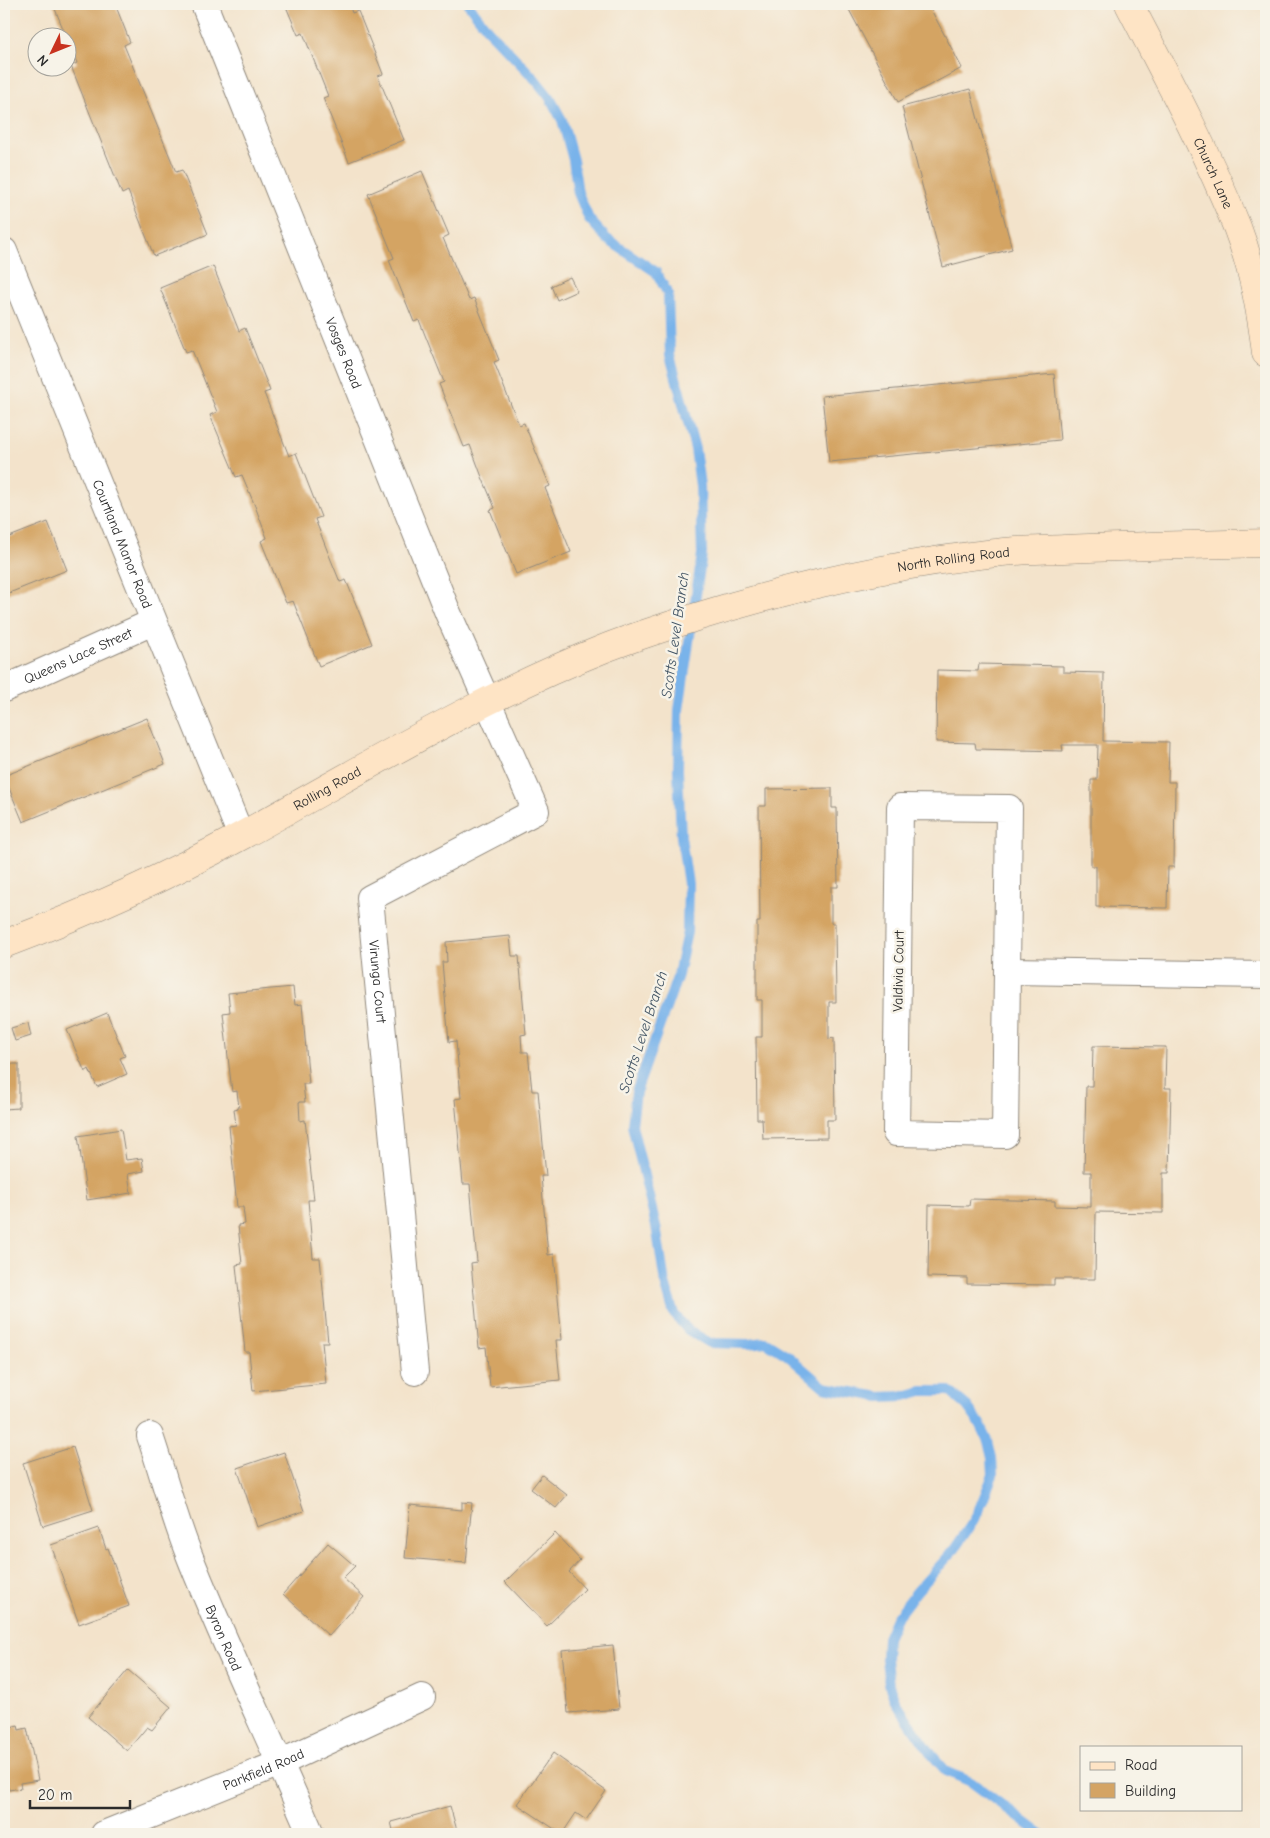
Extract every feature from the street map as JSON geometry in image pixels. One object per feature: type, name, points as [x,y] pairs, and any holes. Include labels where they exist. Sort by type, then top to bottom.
[{"type":"street","name":"Vosges Road","points":[[204,4],[448,613],[487,700]]},
{"type":"street","name":"Church Lane","points":[[1129,4],[1193,130],[1237,228],[1252,275],[1263,325],[1266,353]]},
{"type":"street","name":"Courtland Manor Road","points":[[4,251],[241,836]]},
{"type":"street","name":"North Rolling Road","points":[[650,632],[771,594],[916,563],[999,552],[1101,547],[1266,543]]},
{"type":"street","name":"Queens Lace Street","points":[[4,688],[153,622]]},
{"type":"street","name":"Rolling Road","points":[[4,944],[150,882],[241,836],[398,747],[487,700],[595,652],[650,632]]},
{"type":"street","name":"Virunga Court","points":[[415,1372],[370,898],[536,811],[487,700]]},
{"type":"street","name":"Valdivia Court","points":[[900,807],[1009,808],[1007,970],[1004,1135],[896,1133],[900,807]]},
{"type":"street","points":[[1007,970],[1266,975]]},
{"type":"street","name":"Byron Road","points":[[150,1436],[187,1549],[222,1637],[311,1834]]},
{"type":"street","name":"Parkfield Road","points":[[104,1834],[280,1763],[422,1698]]},
{"type":"building","points":[[53,4],[115,4],[130,42],[124,45],[176,172],[182,170],[208,234],[154,256],[128,191],[122,194],[76,78],[78,78],[78,28],[63,28]]},
{"type":"building","points":[[285,4],[349,4],[352,13],[358,11],[383,74],[378,76],[404,140],[349,162],[323,98],[328,96],[303,33],[298,35]]},
{"type":"building","points":[[846,4],[928,4],[962,68],[898,102]]},
{"type":"building","points":[[970,89],[1012,249],[943,267],[902,107]]},
{"type":"building","points":[[422,171],[449,235],[443,238],[469,300],[474,298],[499,360],[494,362],[519,425],[524,423],[550,486],[545,488],[571,552],[516,574],[490,510],[495,508],[470,445],[464,447],[439,384],[444,382],[419,320],[414,322],[389,260],[394,258],[368,194]]},
{"type":"building","points":[[213,266],[239,331],[245,328],[270,391],[264,393],[289,456],[296,453],[321,517],[315,519],[340,582],[346,580],[372,644],[319,666],[293,601],[286,603],[261,541],[267,538],[255,506],[242,475],[236,477],[210,415],[217,412],[192,350],[186,352],[160,288]]},
{"type":"building","points":[[570,277],[577,291],[557,300],[551,286]]},
{"type":"building","points":[[1054,374],[1060,440],[829,462],[822,396]]},
{"type":"building","points":[[48,522],[67,570],[4,595],[4,539]]},
{"type":"building","points":[[979,664],[1063,666],[1063,672],[1104,673],[1103,741],[1169,742],[1168,782],[1175,782],[1174,867],[1168,867],[1167,908],[1096,907],[1096,866],[1091,866],[1091,780],[1097,780],[1098,745],[1062,745],[1063,751],[976,749],[975,743],[936,742],[937,670],[978,671]]},
{"type":"building","points":[[147,718],[165,764],[23,822],[4,776]]},
{"type":"building","points":[[832,788],[832,808],[837,808],[838,887],[831,887],[831,923],[835,923],[836,1002],[829,1002],[829,1039],[834,1038],[835,1120],[827,1120],[827,1138],[763,1139],[762,1119],[757,1119],[756,1037],[762,1037],[762,1000],[757,1000],[757,922],[760,922],[759,806],[766,806],[766,789]]},
{"type":"building","points":[[510,936],[512,956],[519,956],[526,1034],[521,1035],[522,1052],[528,1052],[532,1091],[538,1091],[546,1176],[541,1176],[548,1255],[554,1254],[562,1340],[556,1340],[560,1380],[490,1387],[486,1347],[479,1348],[471,1263],[477,1262],[470,1184],[463,1184],[455,1099],[461,1098],[456,1041],[449,1042],[442,962],[447,962],[446,942]]},
{"type":"building","points":[[293,987],[295,1005],[302,1004],[309,1084],[303,1084],[305,1102],[299,1102],[300,1121],[305,1120],[314,1200],[308,1200],[313,1258],[320,1258],[328,1342],[322,1342],[326,1384],[253,1391],[249,1352],[245,1352],[236,1265],[242,1264],[238,1225],[245,1224],[243,1207],[237,1207],[229,1126],[236,1125],[234,1109],[239,1108],[237,1091],[232,1092],[223,1013],[230,1012],[228,993]]},
{"type":"building","points":[[107,1013],[125,1056],[120,1058],[127,1074],[97,1087],[89,1069],[85,1072],[67,1030]]},
{"type":"building","points":[[28,1023],[31,1036],[15,1041],[11,1028]]},
{"type":"building","points":[[1093,1046],[1166,1047],[1165,1088],[1171,1088],[1169,1173],[1163,1173],[1163,1213],[1096,1212],[1095,1279],[1054,1279],[1054,1285],[967,1284],[967,1278],[928,1277],[929,1205],[969,1206],[970,1199],[1055,1201],[1055,1206],[1091,1207],[1091,1172],[1084,1172],[1086,1086],[1092,1086]]},
{"type":"building","points":[[4,1064],[19,1064],[19,1108],[4,1109]]},
{"type":"building","points":[[121,1129],[126,1160],[142,1158],[144,1171],[128,1174],[131,1193],[87,1200],[78,1136]]},
{"type":"building","points":[[73,1447],[93,1510],[43,1526],[23,1463]]},
{"type":"building","points":[[284,1452],[304,1511],[257,1527],[237,1468]]},
{"type":"building","points":[[542,1475],[567,1495],[556,1508],[531,1489]]},
{"type":"building","points":[[462,1502],[472,1503],[466,1563],[405,1558],[410,1505],[462,1510]]},
{"type":"building","points":[[99,1528],[129,1606],[79,1624],[51,1545]]},
{"type":"building","points":[[555,1533],[580,1560],[569,1572],[585,1589],[547,1626],[505,1582]]},
{"type":"building","points":[[328,1543],[355,1566],[343,1578],[364,1597],[329,1636],[283,1594]]},
{"type":"building","points":[[613,1645],[619,1709],[568,1713],[562,1650]]},
{"type":"building","points":[[128,1670],[171,1707],[152,1730],[147,1727],[127,1751],[88,1717]]},
{"type":"building","points":[[18,1725],[19,1730],[27,1728],[38,1780],[20,1783],[21,1788],[9,1790],[8,1787],[4,1787],[4,1734],[8,1733],[7,1728]]},
{"type":"building","points":[[553,1753],[606,1791],[586,1820],[576,1813],[562,1834],[517,1804]]},
{"type":"building","points":[[450,1806],[458,1834],[394,1834],[391,1822]]},
{"type":"waterway","name":"Scotts Level Branch","points":[[468,4],[489,31],[535,79],[550,98],[562,120],[573,160],[578,193],[589,219],[607,239],[656,272],[668,294],[670,355],[695,449],[700,486],[702,554],[679,710],[678,770],[681,837],[688,884],[687,932],[678,975],[636,1092],[632,1125],[656,1226],[665,1283],[674,1314],[688,1330],[710,1343],[748,1344],[766,1342],[787,1355],[824,1387],[880,1397],[905,1396],[922,1391],[949,1391],[967,1406],[980,1424],[988,1441],[993,1475],[975,1519],[953,1551],[917,1591],[896,1618],[887,1638],[886,1659],[889,1685],[896,1703],[932,1755],[946,1771],[971,1782],[1041,1834]]}]
